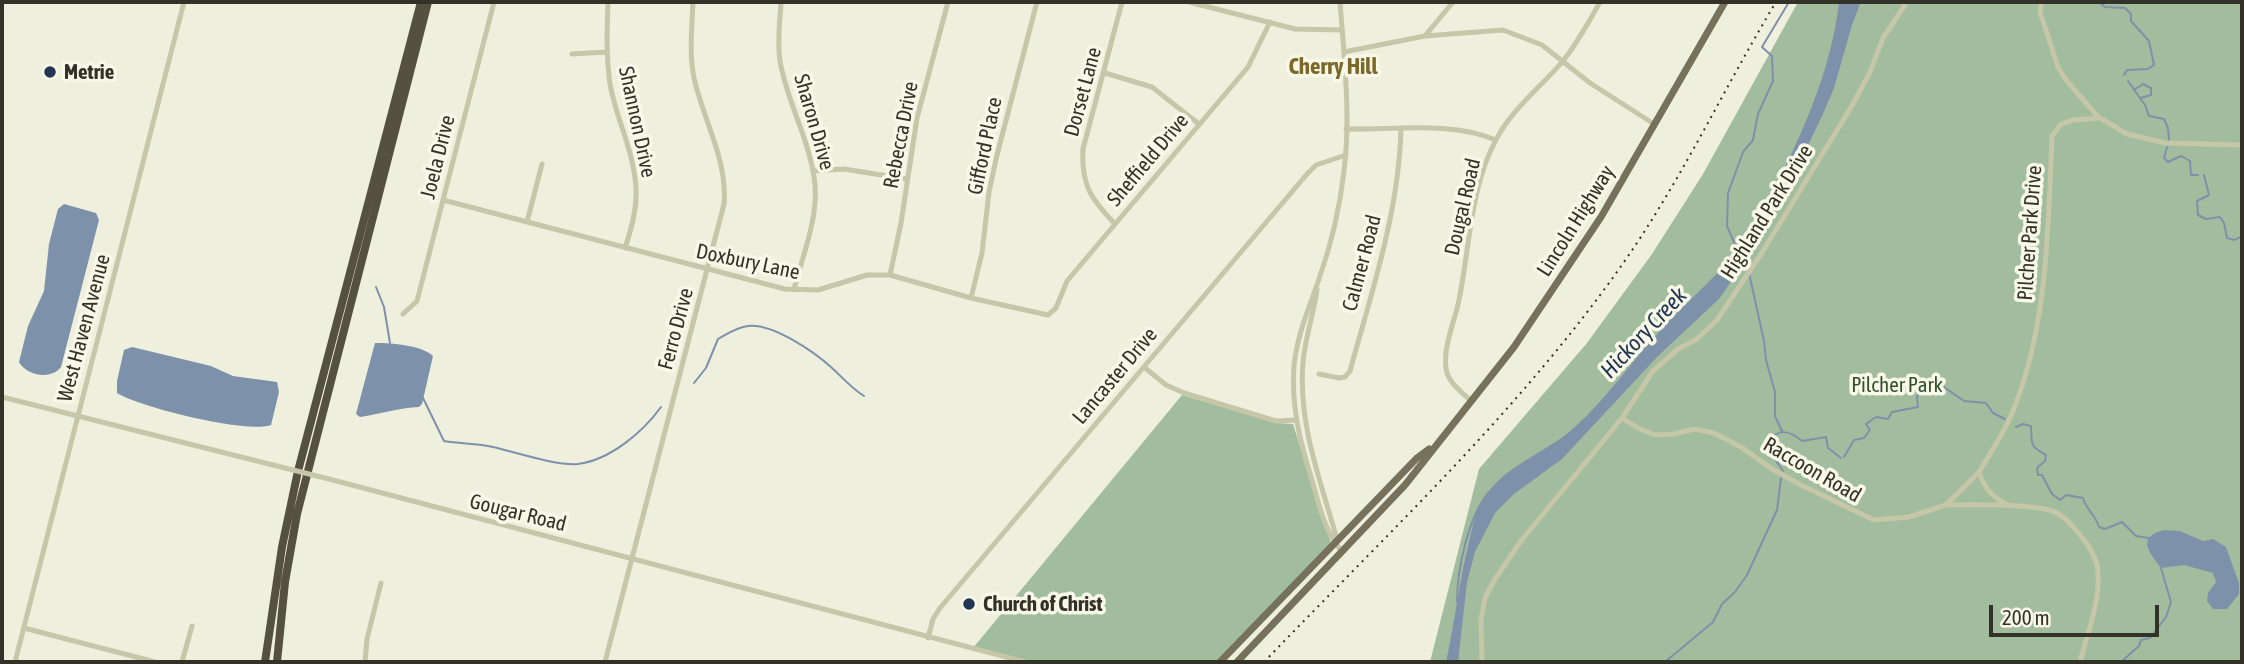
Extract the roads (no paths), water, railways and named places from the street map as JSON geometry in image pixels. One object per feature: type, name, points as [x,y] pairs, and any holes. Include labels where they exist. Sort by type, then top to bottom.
[{"type":"highway","points":[[265,662],[282,547],[298,471],[421,2]]},
{"type":"highway","points":[[277,662],[287,570],[306,474],[428,2]]},
{"type":"main road","name":"Lincoln Highway","points":[[1237,662],[1405,485],[1514,347],[1601,217],[1725,2]]},
{"type":"main road","name":"Lincoln Highway","points":[[1220,662],[1417,458],[1435,444]]},
{"type":"street","name":"West Haven Avenue","points":[[15,662],[184,2]]},
{"type":"street","name":"Joela Drive","points":[[403,314],[417,300],[494,2]]},
{"type":"street","name":"Shannon Drive","points":[[608,2],[607,52],[612,96],[631,160],[636,188],[634,215],[625,248]]},
{"type":"street","name":"Ferro Drive","points":[[605,662],[725,194],[722,170],[691,62],[693,2]]},
{"type":"street","name":"Sharon Drive","points":[[781,2],[778,41],[780,63],[813,171],[814,207],[794,290]]},
{"type":"street","name":"Rebecca Drive","points":[[890,275],[917,118],[948,2]]},
{"type":"street","name":"Gifford Place","points":[[971,298],[982,253],[996,155],[1037,2]]},
{"type":"street","name":"Dorset Lane","points":[[1115,224],[1089,194],[1082,167],[1083,149],[1122,2]]},
{"type":"street","points":[[1189,2],[1295,29],[1342,30]]},
{"type":"street","points":[[1340,2],[1346,155],[1335,220],[1296,350],[1293,376],[1296,420],[1304,456],[1329,538],[1342,553]]},
{"type":"street","points":[[1425,36],[1453,2]]},
{"type":"street","name":"Dougal Road","points":[[1471,401],[1450,380],[1446,370],[1446,356],[1461,291],[1481,179],[1496,140],[1508,120],[1563,61],[1600,2]]},
{"type":"street","name":"Highland Park Drive","points":[[1482,662],[1481,619],[1485,598],[1495,579],[1521,541],[1622,418],[1653,371],[1678,349],[1697,339],[1717,320],[1763,251],[1853,104],[1870,72],[1883,38],[1908,2]]},
{"type":"street","points":[[2041,2],[2040,12],[2058,67],[2074,90],[2100,118],[2127,134],[2166,144],[2242,145]]},
{"type":"street","name":"Sheffield Drive","points":[[1048,315],[1056,308],[1067,282],[1248,67],[1270,22]]},
{"type":"street","points":[[1344,52],[1425,36],[1503,30],[1542,45],[1590,83],[1654,124]]},
{"type":"street","points":[[572,54],[607,52]]},
{"type":"street","points":[[1105,73],[1152,88],[1199,124]]},
{"type":"street","name":"Pilcher Park Drive","points":[[1979,472],[2012,413],[2037,334],[2046,258],[2052,136],[2061,124],[2100,118]]},
{"type":"street","name":"Calmer Road","points":[[1319,373],[1339,378],[1345,377],[1350,371],[1394,205],[1401,128]]},
{"type":"street","points":[[1346,129],[1467,131],[1496,140]]},
{"type":"street","name":"Lancaster Drive","points":[[928,638],[933,619],[940,608],[1307,174],[1323,162],[1346,155]]},
{"type":"street","points":[[527,222],[542,164]]},
{"type":"street","points":[[813,171],[836,168],[907,179]]},
{"type":"street","name":"Doxbury Lane","points":[[443,200],[707,270],[794,290],[818,290],[867,275],[890,275],[971,298],[1048,315]]},
{"type":"street","points":[[1319,279],[1304,352],[1302,388],[1305,420],[1336,536],[1335,543]]},
{"type":"street","points":[[1144,367],[1166,385],[1184,393],[1276,421],[1305,420]]},
{"type":"street","name":"Gougar Road","points":[[2,397],[633,558],[1025,662]]},
{"type":"street","name":"Raccoon Road","points":[[1622,418],[1655,435],[1695,429],[1714,433],[1801,485],[1874,520],[1909,517],[1946,505],[1979,472]]},
{"type":"street","points":[[1979,472],[1983,485],[1996,500],[2011,506]]},
{"type":"street","points":[[1946,505],[2011,506],[2056,513],[2068,521],[2082,537],[2095,557],[2098,574],[2096,598],[2080,662]]},
{"type":"street","points":[[365,662],[367,639],[382,583]]},
{"type":"street","points":[[183,662],[192,626]]},
{"type":"street","points":[[24,628],[155,662]]},
{"type":"water","points":[[1839,2],[1864,2],[1860,4],[1852,25],[1834,88],[1767,231],[1745,266],[1739,270],[1719,299],[1658,356],[1562,459],[1514,494],[1495,513],[1475,552],[1467,582],[1458,662],[1446,662],[1474,521],[1482,501],[1491,488],[1514,468],[1564,436],[1588,415],[1660,331],[1734,255],[1766,205],[1812,107],[1829,55]]},
{"type":"water","points":[[64,204],[96,213],[99,220],[61,367],[51,374],[39,375],[28,371],[19,362],[28,326],[44,291],[49,244],[58,209]]},
{"type":"water","points":[[375,343],[414,347],[433,356],[419,407],[360,417],[356,414]]},
{"type":"water","points":[[132,347],[211,366],[233,376],[277,382],[279,392],[271,425],[259,427],[218,423],[147,405],[117,393],[124,350]]},
{"type":"water","points":[[2164,530],[2180,531],[2203,541],[2213,539],[2226,547],[2239,583],[2239,594],[2227,609],[2213,609],[2207,601],[2208,593],[2216,582],[2213,573],[2184,565],[2161,568],[2149,551],[2148,541],[2155,533]]},
{"type":"waterway","points":[[1736,247],[1727,226],[1728,193],[1743,152],[1753,140],[1758,114],[1773,81],[1772,56],[1762,47],[1789,2]]},
{"type":"waterway","points":[[2099,2],[2105,7],[2125,8],[2131,14],[2131,21],[2149,41],[2154,65],[2148,69],[2127,70],[2124,75]]},
{"type":"waterway","points":[[2128,81],[2145,105],[2149,116],[2164,119],[2169,140]]},
{"type":"waterway","points":[[2134,90],[2143,84],[2151,88],[2151,95],[2140,98]]},
{"type":"waterway","points":[[2167,147],[2164,158],[2168,162],[2181,156],[2190,161],[2191,175],[2198,175]]},
{"type":"waterway","points":[[2204,175],[2209,195],[2197,201],[2198,215],[2206,219],[2220,217],[2227,238],[2235,240],[2242,236]]},
{"type":"waterway","points":[[1749,273],[1775,392],[1775,416],[1782,431]]},
{"type":"waterway","points":[[376,287],[384,307],[390,343]]},
{"type":"waterway","points":[[694,383],[706,368],[718,339],[740,328],[758,326],[780,333],[803,346],[864,396]]},
{"type":"waterway","points":[[1844,457],[1854,440],[1864,438],[1870,430],[1866,424],[1876,417],[1888,419],[1892,412],[1918,407],[1917,397],[1923,381],[1941,385],[1964,401],[1986,403],[1993,413],[2005,419]]},
{"type":"waterway","points":[[423,398],[444,441],[487,446],[569,464],[590,461],[614,451],[645,426],[661,407]]},
{"type":"waterway","points":[[2016,427],[2023,424],[2031,426],[2032,444],[2046,455],[2045,461],[2037,468],[2038,475],[2042,475],[2052,494],[2060,500],[2066,495],[2083,498],[2099,527],[2105,529],[2122,522],[2136,536],[2149,538]]},
{"type":"waterway","points":[[1783,471],[1772,455],[1768,442],[1776,434],[1784,432],[1802,441],[1826,437],[1828,448],[1841,458]]},
{"type":"waterway","points":[[1665,662],[1713,622],[1722,604],[1747,575],[1777,510],[1781,478]]},
{"type":"waterway","name":"Hickory Creek","points":[[1457,602],[1465,544],[1475,515],[1489,492]]},
{"type":"waterway","points":[[2121,662],[2139,646],[2141,640],[2150,638],[2166,617],[2171,602],[2161,568]]},
{"type":"railway","points":[[1264,662],[1452,469],[1498,419],[1584,316],[1645,231],[1776,2]]},
{"type":"place","name":"Metrie","points":[[50,72]]},
{"type":"place","name":"Church of Christ","points":[[969,604]]},
{"type":"district","name":"Cherry Hill","points":[[1333,67]]},
{"type":"park label","name":"Pilcher Park","points":[[1897,385]]}]
